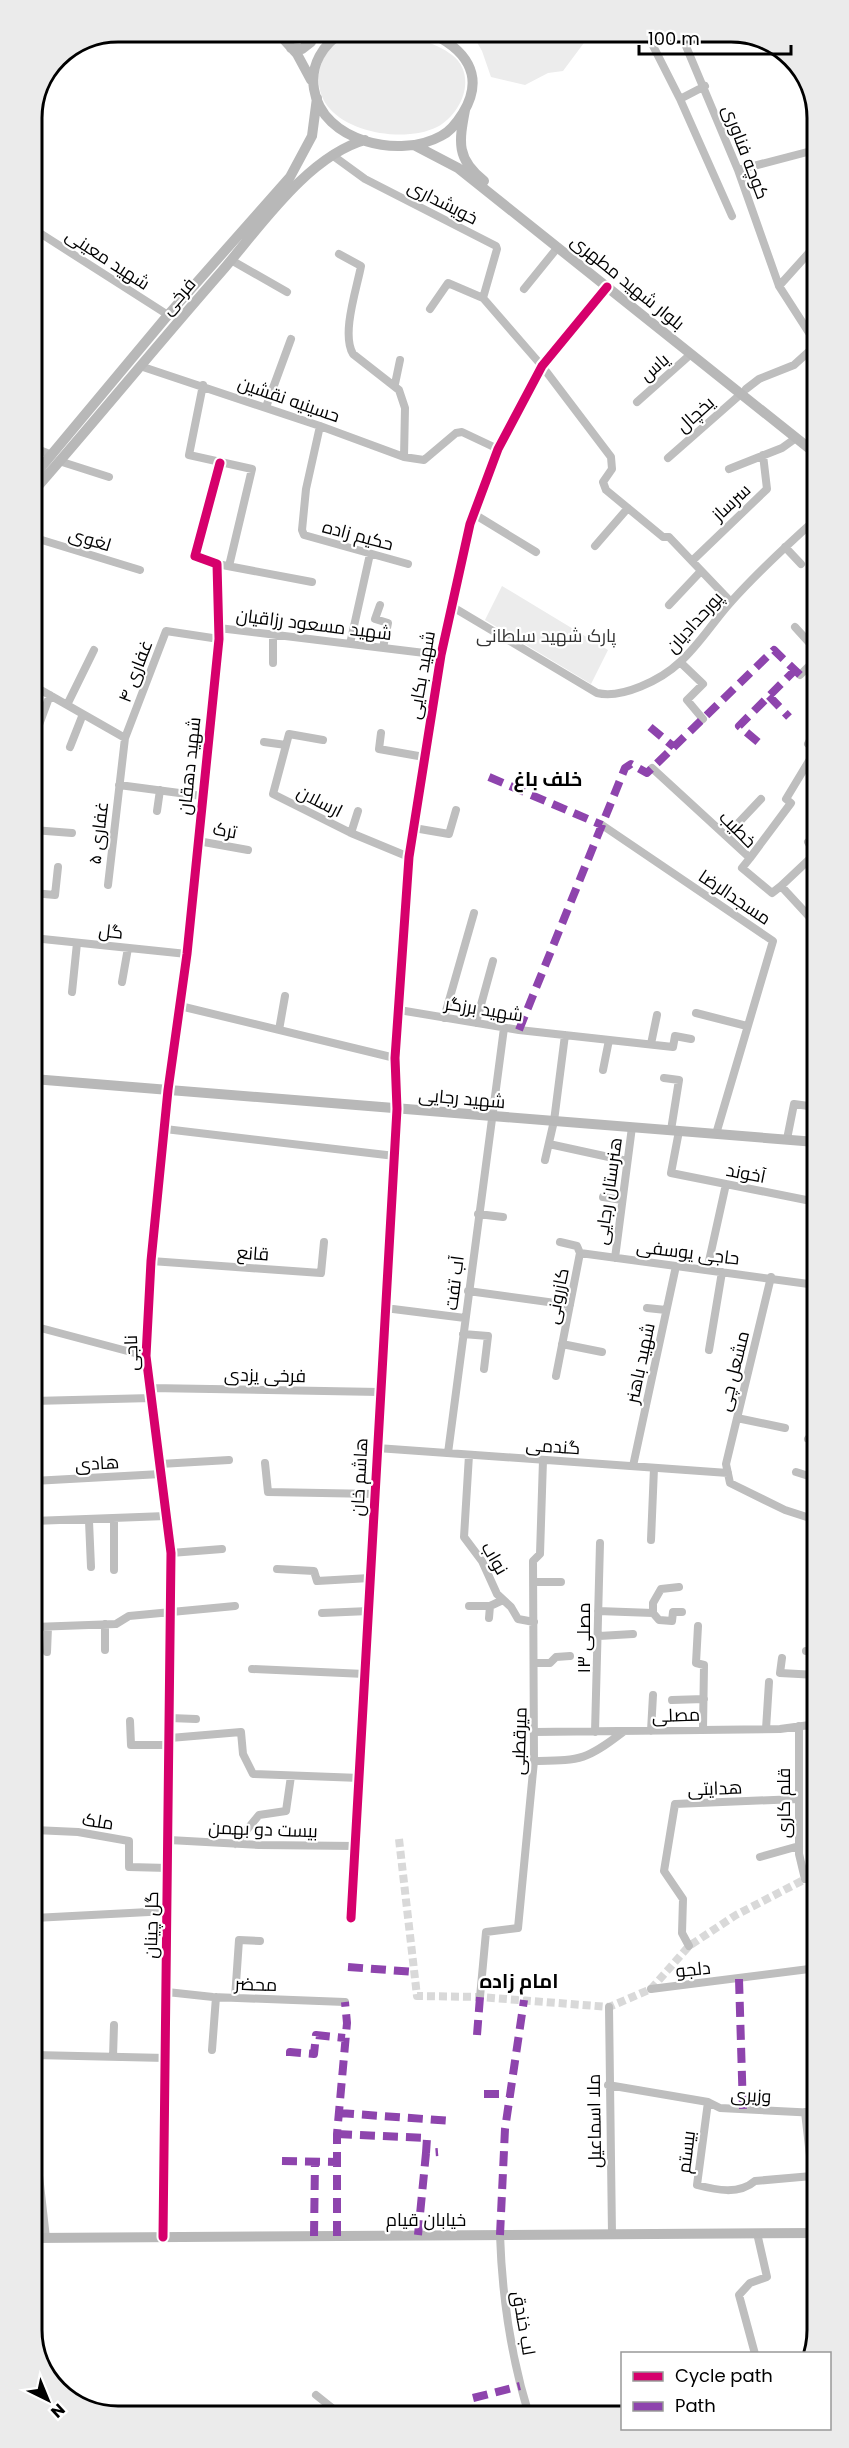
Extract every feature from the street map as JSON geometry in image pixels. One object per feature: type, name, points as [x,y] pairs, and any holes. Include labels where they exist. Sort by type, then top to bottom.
[{"type":"main road","points":[[286,42],[306,69],[322,112],[345,134],[365,140],[414,145],[445,135],[465,110]]},
{"type":"main road","points":[[291,48],[302,49],[311,42]]},
{"type":"main road","name":"فرخی","points":[[42,479],[168,315],[290,177],[312,136],[316,94],[314,68],[321,51],[330,42]]},
{"type":"main road","points":[[446,42],[456,48]]},
{"type":"main road","name":"بلوار شهید مطهری","points":[[454,42],[473,77],[472,98],[465,110],[460,148],[467,164],[478,176],[744,391],[807,447]]},
{"type":"main road","name":"فرخی","points":[[42,470],[56,458],[140,366],[299,184],[332,155],[348,145],[365,140]]},
{"type":"main road","name":"بلوار شهید مطهری","points":[[414,145],[458,168],[691,354],[807,438]]},
{"type":"main road","name":"شهید رجایی","points":[[42,1080],[807,1141]]},
{"type":"main road","name":"خیابان قیام","points":[[42,2238],[807,2233]]},
{"type":"street","points":[[651,42],[680,99],[732,216]]},
{"type":"street","name":"کوچه فناوری","points":[[685,42],[705,86],[738,170],[780,288],[807,331]]},
{"type":"street","points":[[680,99],[705,86]]},
{"type":"street","points":[[738,170],[807,152]]},
{"type":"street","name":"خویشداری","points":[[332,155],[365,179],[496,246],[483,298]]},
{"type":"street","name":"شهید معینی","points":[[42,234],[168,315]]},
{"type":"street","points":[[524,289],[558,247]]},
{"type":"street","points":[[339,254],[361,266],[348,332],[349,348],[353,354],[395,384],[405,408],[404,458]]},
{"type":"street","points":[[780,288],[807,256]]},
{"type":"street","points":[[231,260],[287,292]]},
{"type":"street","points":[[430,309],[448,283],[483,298],[542,366],[611,457],[612,469],[604,485],[606,490],[663,537],[669,537],[731,602]]},
{"type":"street","name":"شهید بکایی","points":[[398,1109],[395,1058],[409,857],[441,655],[474,514],[498,449],[542,366],[607,287]]},
{"type":"street","points":[[266,407],[291,339]]},
{"type":"street","name":"یخچال","points":[[668,458],[759,379],[794,365],[807,352]]},
{"type":"street","name":"یاس","points":[[637,402],[691,354]]},
{"type":"street","points":[[395,384],[400,360]]},
{"type":"street","name":"حسینیه نقشین","points":[[140,366],[266,407],[404,458],[416,460],[427,457],[449,436],[462,432],[498,449]]},
{"type":"street","points":[[203,386],[189,454],[252,469],[229,566]]},
{"type":"street","name":"حکیم زاده","points":[[320,426],[306,489],[302,530],[309,538],[408,564]]},
{"type":"street","name":"سرساز","points":[[729,469],[782,448],[796,438]]},
{"type":"street","points":[[42,452],[109,477]]},
{"type":"street","name":"سرساز","points":[[692,561],[767,489],[763,456]]},
{"type":"street","points":[[220,463],[195,556],[217,564],[312,582]]},
{"type":"street","points":[[595,546],[628,508]]},
{"type":"street","points":[[474,514],[536,552]]},
{"type":"street","name":"پورحدادیان","points":[[451,606],[597,693],[609,696],[657,678],[680,662],[731,602],[807,527]]},
{"type":"street","name":"لغوی","points":[[42,540],[140,570]]},
{"type":"street","points":[[785,547],[801,564]]},
{"type":"street","points":[[350,644],[370,554]]},
{"type":"street","name":"شهید دهقان","points":[[168,1090],[187,954],[219,639],[217,564]]},
{"type":"street","points":[[669,605],[701,571]]},
{"type":"street","points":[[380,605],[375,619],[388,623],[383,648]]},
{"type":"street","points":[[795,627],[807,640]]},
{"type":"street","name":"شهید مسعود رزاقیان","points":[[219,628],[441,655]]},
{"type":"street","name":"غفاری ۴","points":[[125,738],[166,631],[219,639]]},
{"type":"street","points":[[273,634],[273,663]]},
{"type":"street","points":[[67,705],[94,651]]},
{"type":"street","points":[[680,662],[703,684],[687,700],[703,719]]},
{"type":"street","points":[[800,675],[807,668]]},
{"type":"street","points":[[42,691],[125,738]]},
{"type":"street","points":[[42,717],[50,695]]},
{"type":"street","points":[[69,747],[83,714]]},
{"type":"street","points":[[381,733],[378,749],[424,757]]},
{"type":"street","points":[[264,742],[286,745],[289,734],[323,740]]},
{"type":"street","name":"غفاری ۵","points":[[108,885],[125,738]]},
{"type":"street","name":"ارسلان","points":[[286,745],[273,794],[351,833],[409,857]]},
{"type":"street","points":[[750,858],[792,803],[786,799],[807,764]]},
{"type":"street","name":"خطیب","points":[[652,768],[750,858],[742,868],[772,892],[781,886]]},
{"type":"street","points":[[119,785],[202,796]]},
{"type":"street","points":[[157,811],[160,790]]},
{"type":"street","points":[[726,836],[761,799]]},
{"type":"street","points":[[414,828],[449,834],[456,810]]},
{"type":"street","points":[[351,833],[358,811]]},
{"type":"street","name":"مسجدالرضا","points":[[602,825],[773,941],[716,1134]]},
{"type":"street","points":[[42,830],[72,832]]},
{"type":"street","name":"ترک","points":[[198,841],[248,850]]},
{"type":"street","points":[[807,862],[781,886],[807,914]]},
{"type":"street","points":[[42,894],[55,895],[58,867]]},
{"type":"street","points":[[444,1018],[474,913]]},
{"type":"street","name":"گل","points":[[42,939],[187,954]]},
{"type":"street","points":[[72,992],[78,943]]},
{"type":"street","points":[[122,982],[128,948]]},
{"type":"street","points":[[476,1023],[493,960]]},
{"type":"street","points":[[279,1030],[285,996]]},
{"type":"street","points":[[180,1006],[395,1058]]},
{"type":"street","name":"شهید برزگر","points":[[399,1010],[504,1028],[673,1047],[675,1036],[691,1039]]},
{"type":"street","points":[[696,1013],[747,1026]]},
{"type":"street","points":[[651,1044],[657,1015]]},
{"type":"street","name":"آب تفت","points":[[448,1453],[490,1116],[504,1028]]},
{"type":"street","points":[[545,1160],[554,1121],[565,1035]]},
{"type":"street","points":[[603,1070],[609,1040]]},
{"type":"street","points":[[664,1078],[679,1080],[675,1131]]},
{"type":"street","name":"ناجی","points":[[168,1090],[151,1261],[146,1356],[171,1553],[172,1614]]},
{"type":"street","points":[[787,1139],[794,1104],[807,1106]]},
{"type":"street","name":"هاشم خان","points":[[351,1918],[398,1109]]},
{"type":"street","name":"هنرستان رجایی","points":[[615,1258],[632,1127]]},
{"type":"street","points":[[165,1129],[395,1156]]},
{"type":"street","name":"آخوند","points":[[675,1131],[671,1173],[807,1200]]},
{"type":"street","points":[[549,1144],[627,1161]]},
{"type":"street","points":[[706,1270],[726,1184]]},
{"type":"street","points":[[603,1197],[622,1200]]},
{"type":"street","points":[[478,1214],[503,1217]]},
{"type":"street","name":"قانع","points":[[151,1261],[321,1273],[324,1242]]},
{"type":"street","name":"حاجی یوسفی","points":[[560,1242],[577,1246],[580,1253],[807,1283]]},
{"type":"street","name":"کازرونی","points":[[556,1376],[580,1253]]},
{"type":"street","name":"شهید باهنر","points":[[633,1466],[676,1266]]},
{"type":"street","points":[[709,1350],[722,1272]]},
{"type":"street","name":"مشعل چی","points":[[771,1277],[726,1464],[730,1483],[785,1510],[807,1517]]},
{"type":"street","points":[[468,1291],[570,1305]]},
{"type":"street","points":[[385,1308],[465,1318]]},
{"type":"street","points":[[646,1308],[666,1310]]},
{"type":"street","points":[[42,1328],[146,1356]]},
{"type":"street","points":[[463,1334],[488,1336],[484,1369]]},
{"type":"street","name":"کازرونی","points":[[562,1344],[602,1352]]},
{"type":"street","name":"فرخی یزدی","points":[[150,1388],[380,1392]]},
{"type":"street","points":[[42,1401],[152,1398]]},
{"type":"street","points":[[737,1418],[785,1428]]},
{"type":"street","name":"گندمی","points":[[377,1448],[728,1473]]},
{"type":"street","name":"نواب","points":[[469,1455],[464,1537],[482,1561],[502,1600],[511,1607],[518,1619],[534,1622]]},
{"type":"street","points":[[160,1464],[229,1460]]},
{"type":"street","name":"میرقطبی","points":[[480,1997],[486,1932],[518,1928],[534,1761],[533,1561],[540,1554],[543,1460]]},
{"type":"street","points":[[265,1463],[268,1492],[375,1494]]},
{"type":"street","points":[[651,1539],[654,1468]]},
{"type":"street","points":[[796,1472],[807,1475]]},
{"type":"street","name":"هادی","points":[[42,1481],[161,1474]]},
{"type":"street","points":[[42,1521],[89,1521],[166,1516]]},
{"type":"street","points":[[114,1519],[114,1570]]},
{"type":"street","points":[[89,1521],[91,1567]]},
{"type":"street","name":"مصلی ۱۳","points":[[595,1732],[600,1543]]},
{"type":"street","points":[[171,1553],[222,1548]]},
{"type":"street","points":[[277,1569],[314,1571],[317,1581],[370,1578]]},
{"type":"street","points":[[534,1582],[561,1582]]},
{"type":"street","points":[[679,1587],[661,1589],[653,1603],[653,1613],[659,1620],[672,1621],[673,1612],[682,1612]]},
{"type":"street","points":[[469,1606],[490,1606],[502,1600]]},
{"type":"street","points":[[42,1627],[116,1624],[129,1616],[172,1614],[235,1606]]},
{"type":"street","points":[[489,1618],[490,1606]]},
{"type":"street","points":[[322,1613],[369,1611]]},
{"type":"street","points":[[598,1611],[653,1613]]},
{"type":"street","name":"گل چینان","points":[[164,2237],[172,1614]]},
{"type":"street","points":[[105,1624],[105,1650]]},
{"type":"street","points":[[698,1626],[696,1663],[704,1665],[704,1729]]},
{"type":"street","points":[[48,1627],[48,1652]]},
{"type":"street","points":[[599,1636],[633,1634]]},
{"type":"street","points":[[535,1663],[550,1663],[556,1657],[570,1656]]},
{"type":"street","points":[[782,1658],[780,1673],[807,1674]]},
{"type":"street","points":[[252,1669],[365,1674]]},
{"type":"street","points":[[766,1729],[769,1683]]},
{"type":"street","points":[[651,1731],[653,1695]]},
{"type":"street","points":[[672,1700],[704,1699]]},
{"type":"street","points":[[170,1718],[196,1719]]},
{"type":"street","points":[[130,1721],[131,1745],[241,1732],[243,1754],[253,1774],[360,1778]]},
{"type":"street","name":"مصلی","points":[[535,1732],[766,1729],[807,1725]]},
{"type":"street","name":"قلم کاری","points":[[799,1726],[797,1799],[799,1846],[805,1879]]},
{"type":"street","points":[[534,1761],[579,1760],[601,1749],[623,1732]]},
{"type":"street","points":[[235,1844],[259,1815],[286,1811],[291,1776]]},
{"type":"street","name":"هدایتی","points":[[689,1946],[682,1933],[683,1899],[664,1871],[675,1804],[797,1799]]},
{"type":"street","name":"ملک","points":[[42,1830],[78,1832],[129,1841],[129,1867],[168,1868]]},
{"type":"street","name":"بیست دو بهمن","points":[[169,1840],[235,1844],[356,1846]]},
{"type":"street","points":[[760,1857],[799,1846]]},
{"type":"street","points":[[42,1918],[168,1911]]},
{"type":"street","points":[[235,1998],[239,1940],[260,1941]]},
{"type":"street","name":"دلجو","points":[[651,1989],[807,1969]]},
{"type":"street","name":"محضر","points":[[167,1992],[216,1997],[345,2002]]},
{"type":"street","points":[[212,2050],[216,1997]]},
{"type":"street","name":"ملا اسماعیل","points":[[609,2007],[608,2085],[612,2234]]},
{"type":"street","points":[[113,2057],[114,2025]]},
{"type":"street","points":[[42,2055],[166,2058]]},
{"type":"street","name":"وزیری","points":[[608,2085],[708,2102],[720,2108],[805,2112]]},
{"type":"street","name":"بیستم","points":[[708,2102],[697,2185],[718,2191],[748,2187],[755,2181],[807,2176]]},
{"type":"street","points":[[805,2112],[807,2123]]},
{"type":"street","points":[[754,2352],[739,2295],[750,2283],[767,2277],[757,2233]]},
{"type":"street","name":"لب خندق","points":[[500,2235],[501,2274],[520,2386],[526,2406]]},
{"type":"street","points":[[316,2395],[330,2406]]},
{"type":"green space","points":[[336,42],[426,42],[446,51],[460,63],[464,73],[464,94],[454,113],[446,121],[425,132],[396,134],[366,130],[340,118],[324,100],[320,89],[320,68]]},
{"type":"green space","points":[[477,42],[585,42],[563,71],[548,73],[525,85],[491,77]]},
{"type":"green space","name":"پارک شهید سلطانی","points":[[502,586],[608,650],[591,684],[485,620]]},
{"type":"tunnel","points":[[399,1839],[417,1996],[480,1997],[609,2007],[651,1989],[689,1946],[736,1915],[807,1878]]},
{"type":"marked path","points":[[519,1030],[625,768],[631,764],[647,773],[774,650],[800,675]]},
{"type":"marked path","points":[[758,742],[739,726],[795,670]]},
{"type":"marked path","points":[[769,696],[789,717]]},
{"type":"marked path","points":[[650,727],[674,747]]},
{"type":"marked path","points":[[489,777],[602,825]]},
{"type":"marked path","points":[[348,1967],[415,1972]]},
{"type":"marked path","points":[[739,1979],[743,2110]]},
{"type":"marked path","points":[[477,2035],[480,1997]]},
{"type":"marked path","points":[[500,2235],[505,2129],[524,2000]]},
{"type":"marked path","points":[[337,2236],[337,2134],[347,2023],[345,2002]]},
{"type":"marked path","points":[[290,2056],[290,2052],[314,2054],[316,2035],[345,2038]]},
{"type":"marked path","points":[[484,2094],[510,2094]]},
{"type":"marked path","points":[[339,2113],[453,2121]]},
{"type":"marked path","points":[[337,2134],[427,2138],[426,2153]]},
{"type":"marked path","points":[[418,2235],[426,2153],[438,2152]]},
{"type":"marked path","points":[[282,2161],[337,2162]]},
{"type":"marked path","points":[[314,2236],[315,2161]]},
{"type":"marked path","points":[[473,2398],[520,2386]]},
{"type":"cycle path","points":[[351,1918],[397,1109],[395,1058],[409,857],[441,655],[470,524],[498,449],[542,366],[607,287]]},
{"type":"cycle path","points":[[163,2237],[171,1553],[146,1356],[151,1261],[168,1090],[187,954],[219,639],[217,564],[195,556],[220,463]]},
{"type":"district","name":"خلف باغ","points":[[548,779]]},
{"type":"district","name":"امام زاده","points":[[519,1981]]}]
